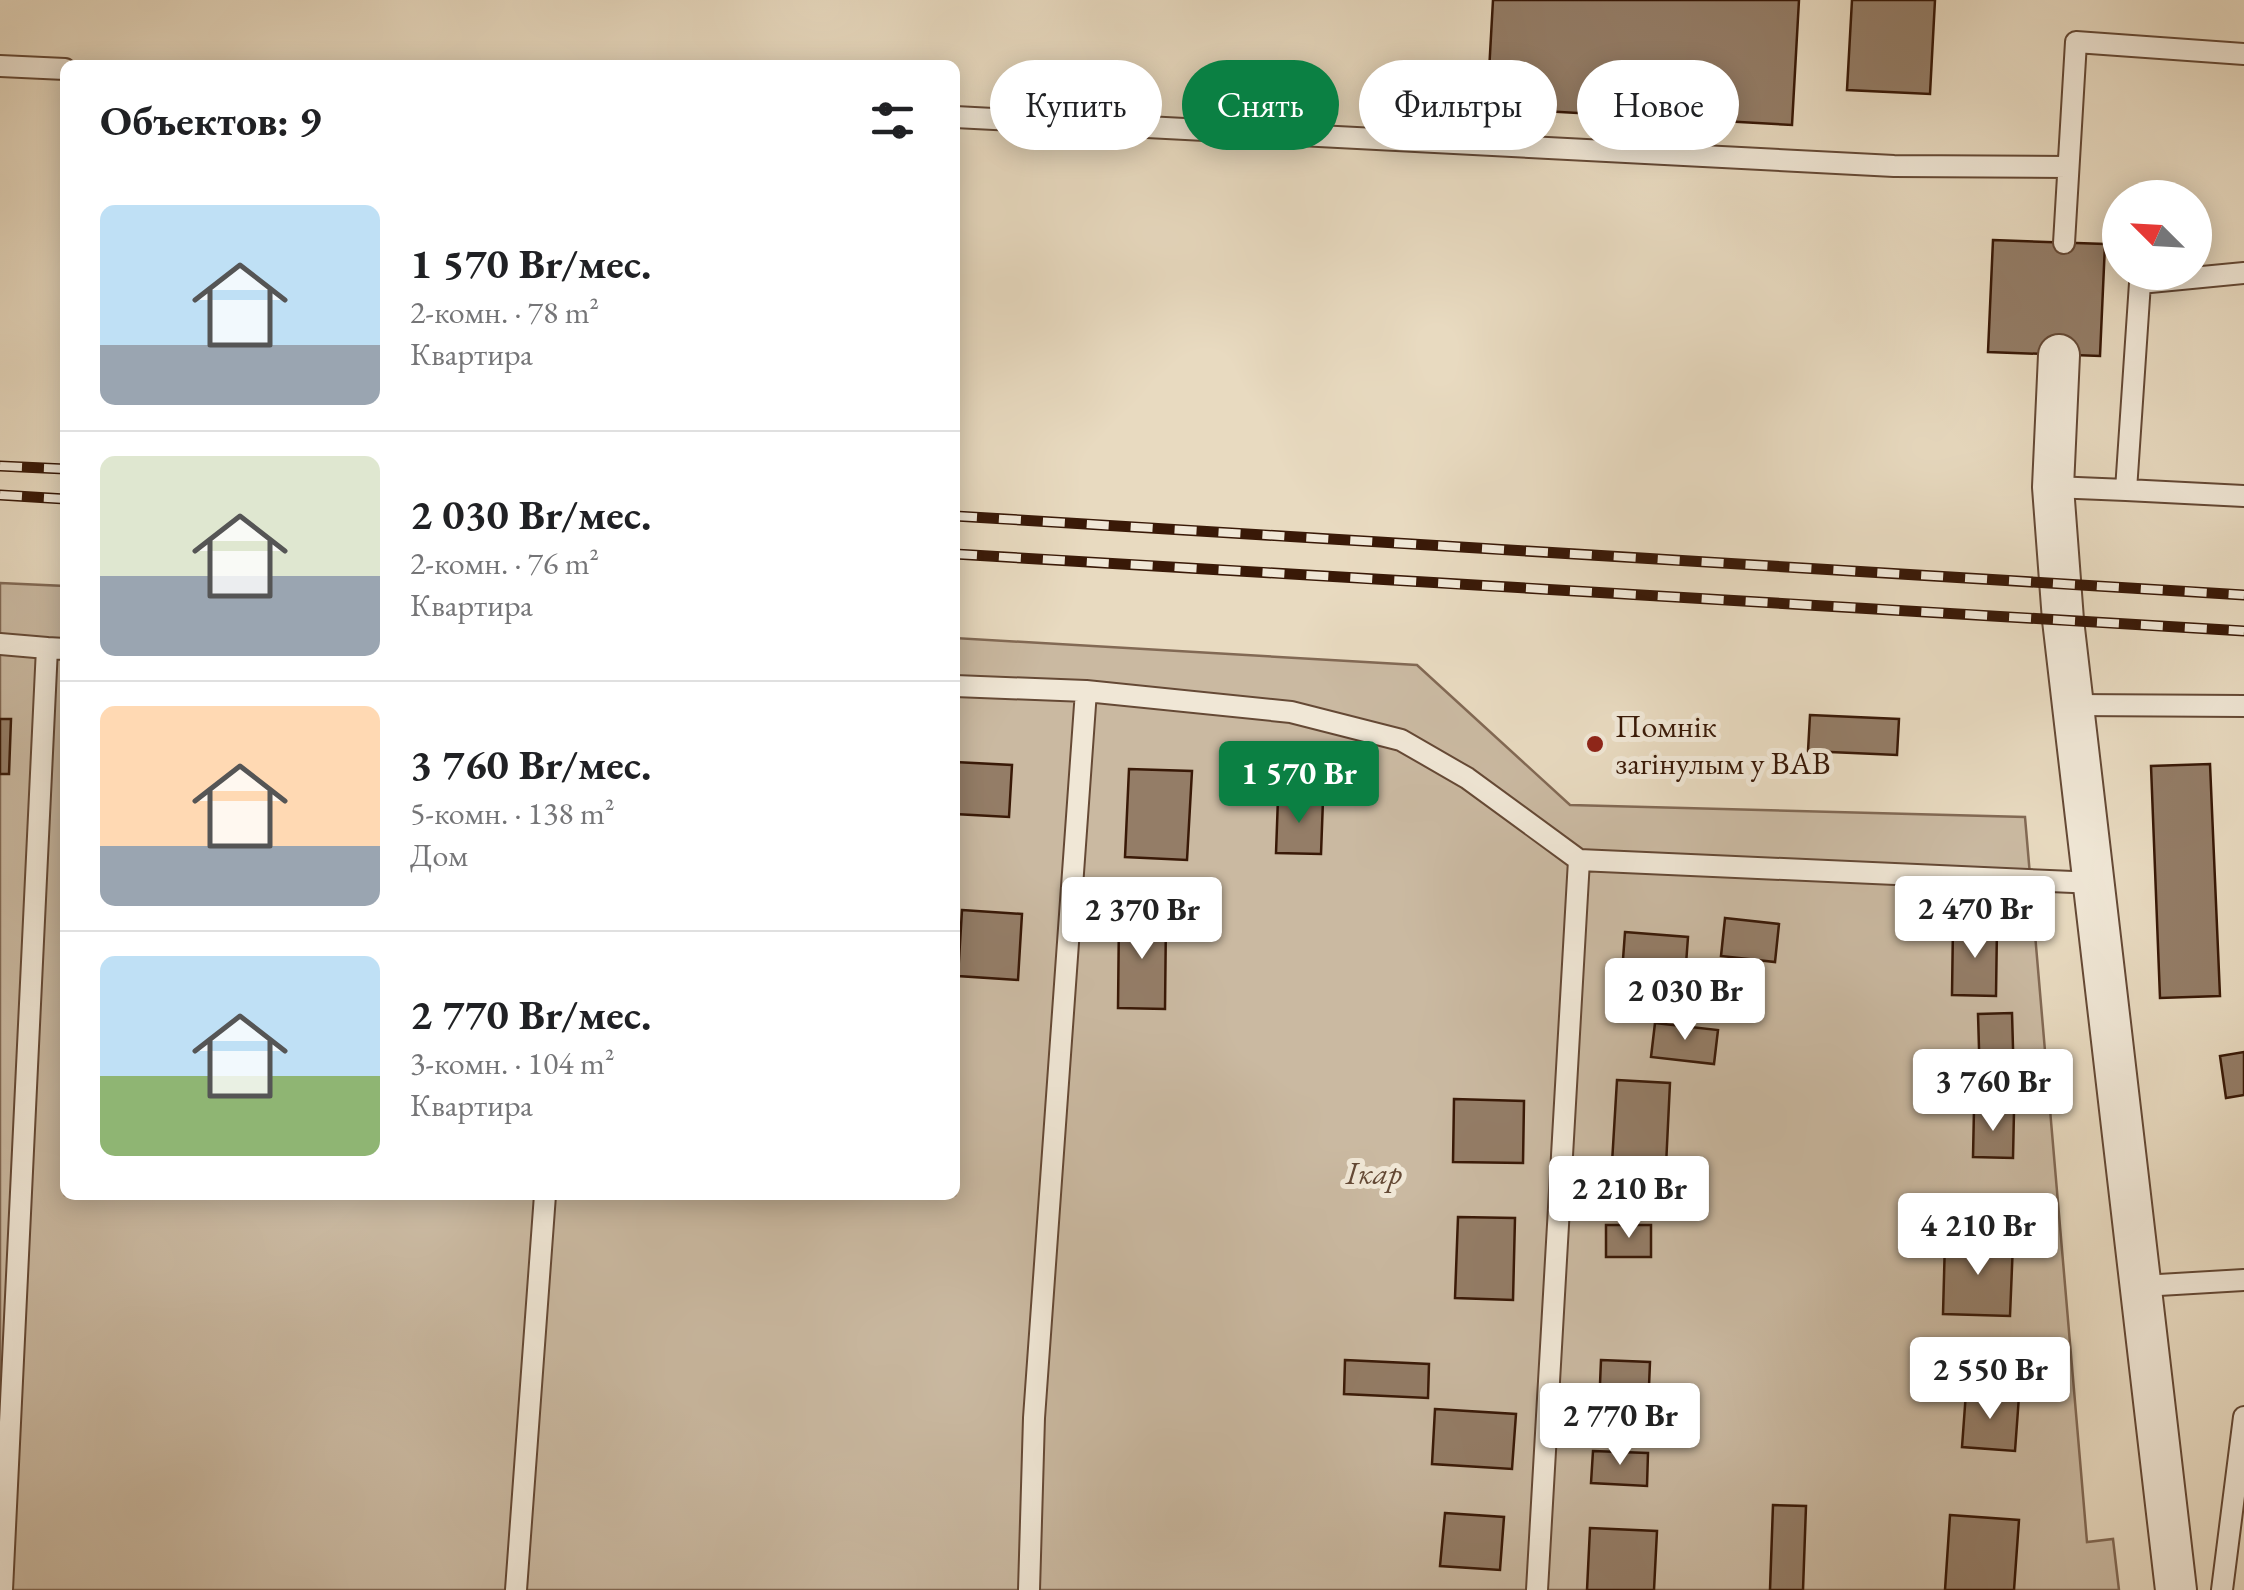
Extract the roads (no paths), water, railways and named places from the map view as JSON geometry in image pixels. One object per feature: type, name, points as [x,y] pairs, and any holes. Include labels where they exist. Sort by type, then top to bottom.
[{"type":"street","points":[[2059,355],[2053,487],[2063,620],[2176,1590]]},
{"type":"lane","points":[[2064,242],[2076,42],[2244,54]]},
{"type":"lane","points":[[0,66],[60,70]]},
{"type":"lane","points":[[960,116],[1894,166],[2068,167]]},
{"type":"lane","points":[[2126,490],[2140,283],[2244,274]]},
{"type":"lane","points":[[2053,487],[2244,496]]},
{"type":"lane","points":[[0,644],[56,648],[2,1590]]},
{"type":"lane","points":[[960,686],[1086,691],[1290,712],[1401,740],[1467,778],[1579,860],[2096,882]]},
{"type":"lane","points":[[1030,1590],[1034,1418],[1086,691]]},
{"type":"lane","points":[[2074,705],[2244,706]]},
{"type":"lane","points":[[1537,1590],[1579,860]]},
{"type":"lane","points":[[516,1590],[545,1200]]},
{"type":"lane","points":[[2142,1286],[2244,1280]]},
{"type":"lane","points":[[2222,1590],[2244,1417]]},
{"type":"railway","points":[[0,466],[60,469]]},
{"type":"railway","points":[[0,495],[60,499]]},
{"type":"railway","points":[[960,516],[2244,595]]},
{"type":"railway","points":[[960,554],[2244,631]]},
{"type":"place","name":"Помнік загінулым у ВАВ","points":[[1595,744]]},
{"type":"park label","name":"Ікар","points":[[1374,1173]]}]
